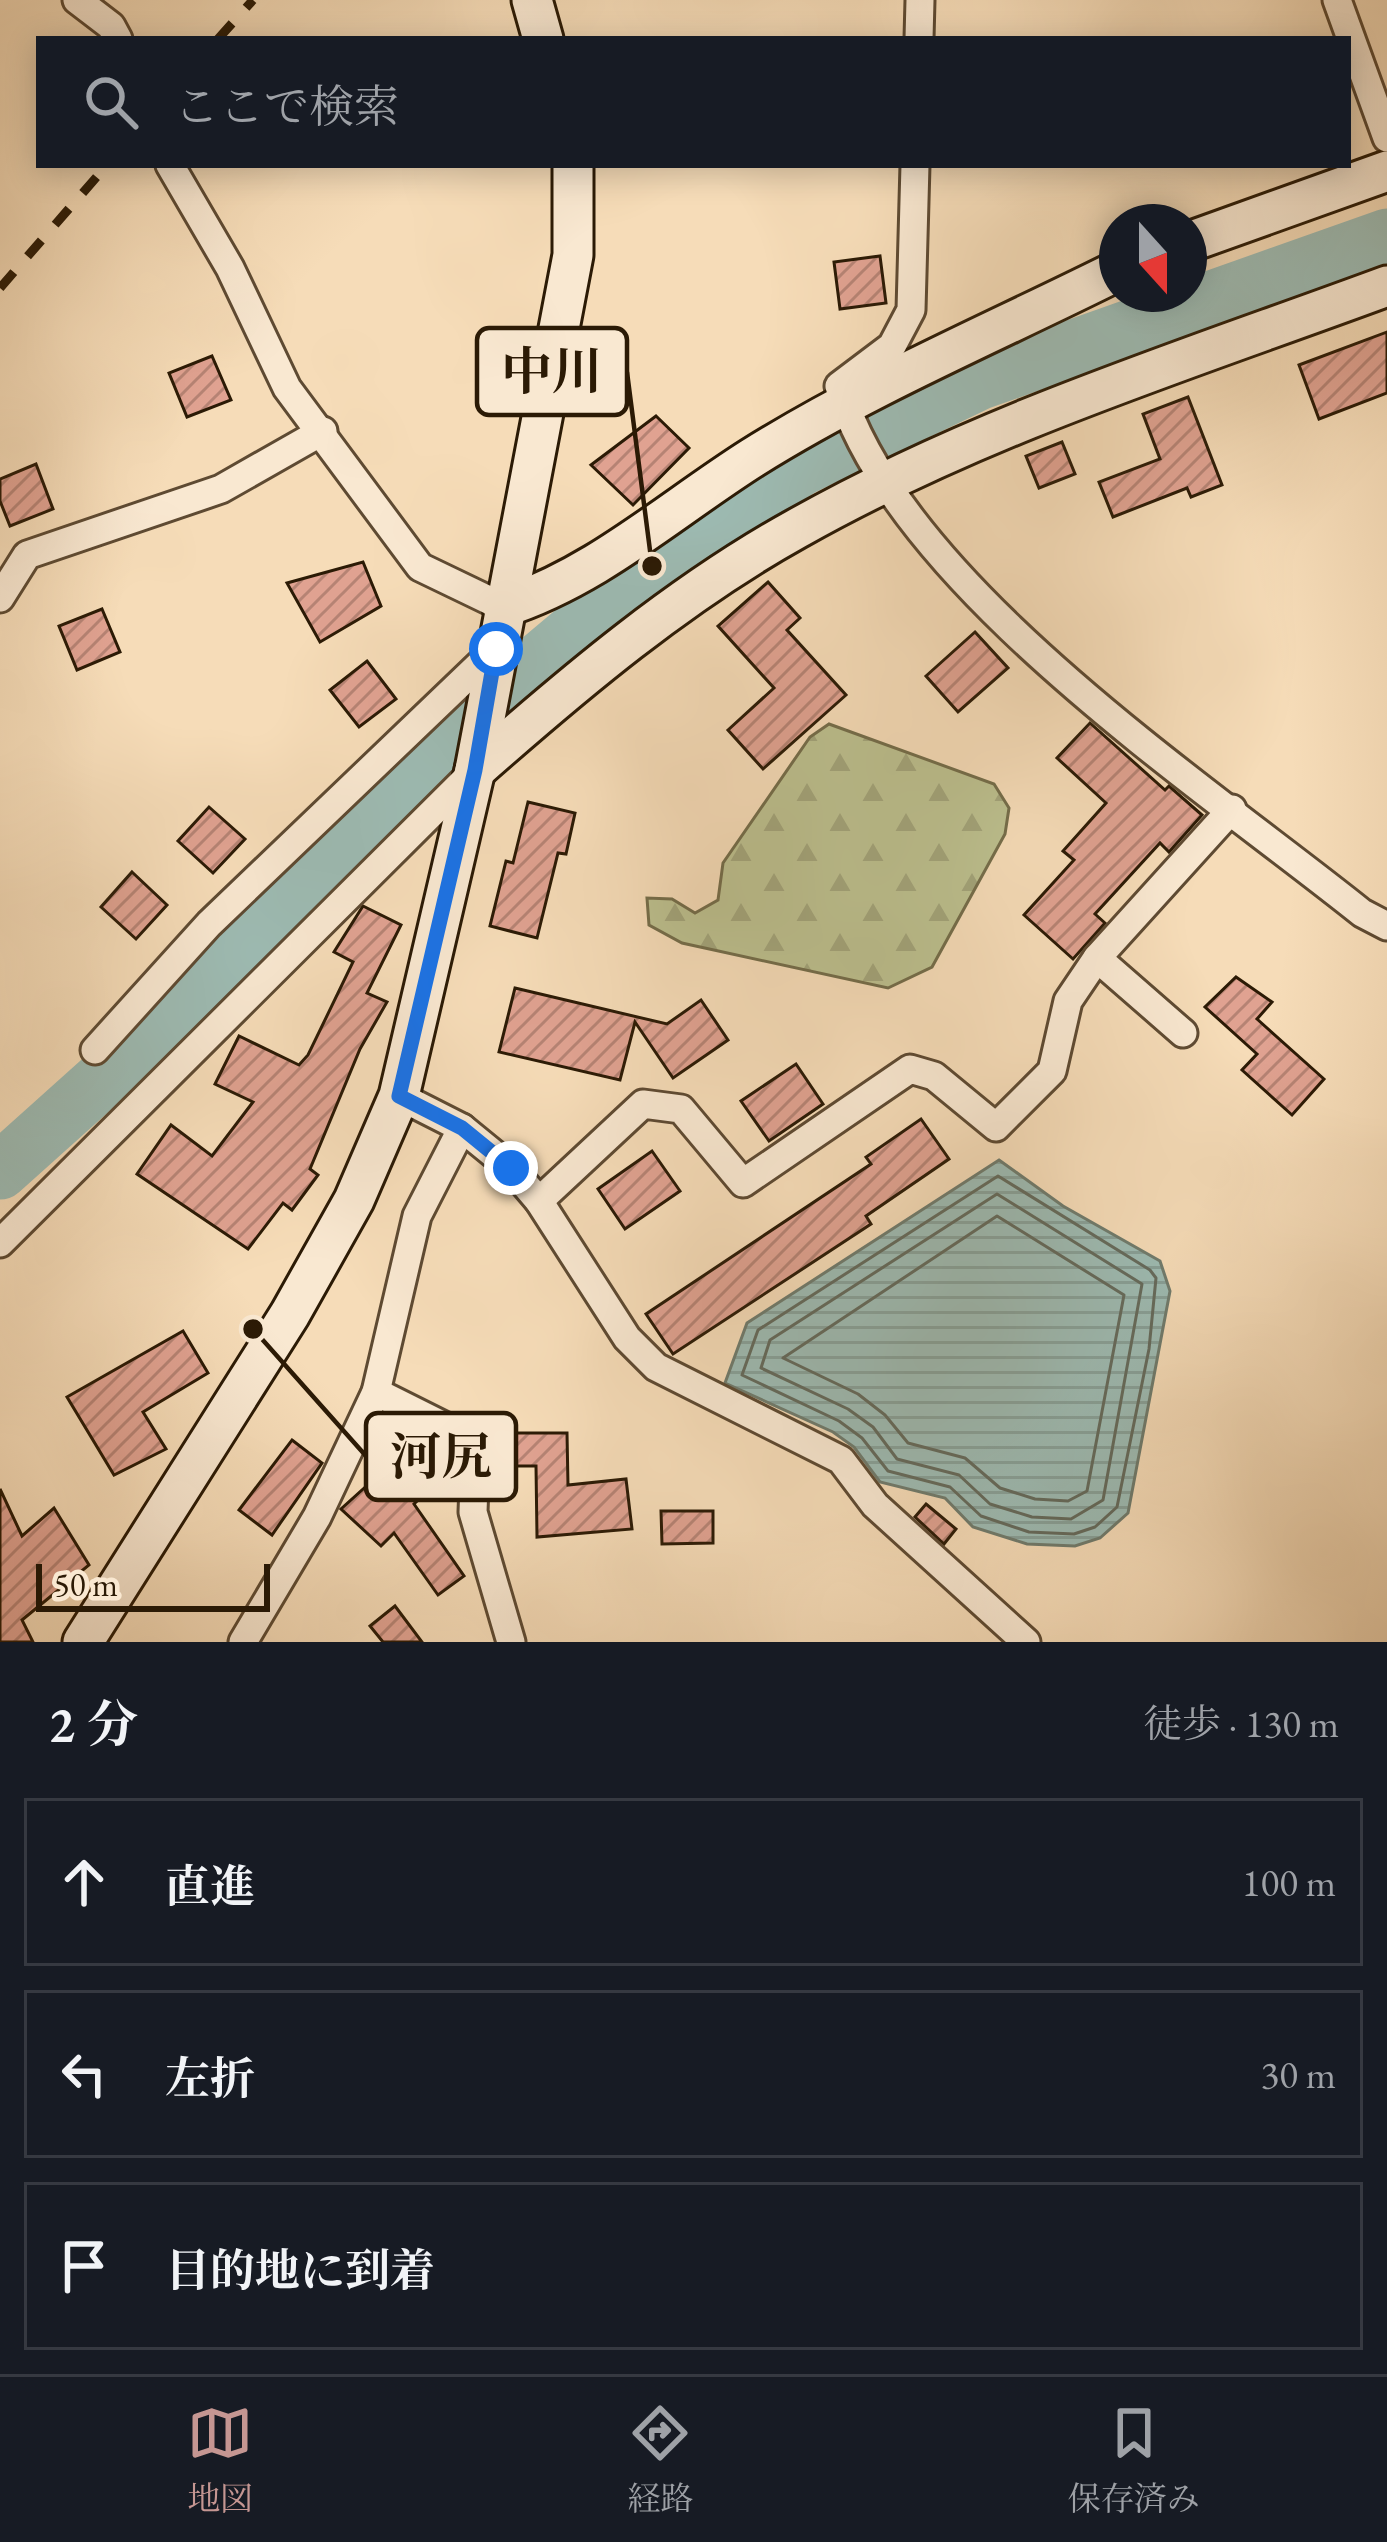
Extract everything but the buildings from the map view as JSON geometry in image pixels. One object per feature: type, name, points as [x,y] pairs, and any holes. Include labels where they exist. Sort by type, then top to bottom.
[{"type":"street","points":[[77,0],[115,36]]},
{"type":"street","points":[[532,0],[542,36]]},
{"type":"street","points":[[919,36],[920,0]]},
{"type":"street","points":[[1337,0],[1350,36]]},
{"type":"street","points":[[1351,39],[1387,138]]},
{"type":"street","points":[[172,168],[230,268],[287,388],[420,567],[503,607],[551,592],[755,457],[849,415],[1099,281]]},
{"type":"street","points":[[83,1642],[290,1314],[354,1200],[399,1096],[475,770],[573,255],[574,168]]},
{"type":"street","points":[[915,168],[911,310],[892,346],[839,386],[849,415],[883,477],[954,571],[1030,647],[1362,914],[1387,926]]},
{"type":"street","points":[[1207,236],[1387,171]]},
{"type":"street","points":[[0,1243],[10,1222],[475,770],[604,658],[792,531],[883,477],[1007,426],[1387,286]]},
{"type":"street","points":[[0,598],[27,555],[221,489],[322,431]]},
{"type":"street","points":[[95,1050],[209,924],[496,649]]},
{"type":"street","points":[[539,1202],[643,1104],[681,1109],[743,1183],[910,1069],[934,1076],[996,1127],[1052,1071],[1068,1001],[1097,958],[1232,809]]},
{"type":"street","points":[[1097,958],[1183,1034]]},
{"type":"street","points":[[399,1096],[462,1128],[511,1168],[539,1202],[627,1338],[656,1367],[841,1460],[875,1505],[1025,1642]]},
{"type":"street","points":[[243,1642],[317,1517],[376,1393],[417,1216],[462,1128]]},
{"type":"street","points":[[376,1393],[462,1435],[475,1458],[472,1512],[511,1642]]},
{"type":"green space","points":[[829,724],[994,784],[1009,808],[1005,834],[932,967],[888,988],[682,943],[649,925],[647,898],[672,899],[695,913],[718,900],[723,863],[810,737]]},
{"type":"water","points":[[999,1160],[1063,1206],[1160,1261],[1170,1291],[1128,1513],[1100,1538],[1075,1546],[1027,1544],[973,1527],[945,1498],[880,1482],[854,1447],[833,1432],[725,1383],[747,1323]]},
{"type":"waterway","points":[[0,1171],[145,1041],[424,758],[652,566],[802,467],[978,382],[1387,237]]},
{"type":"railway","points":[[221,36],[253,0]]},
{"type":"railway","points":[[0,288],[104,168]]},
{"type":"place","name":"中川","points":[[652,566]]},
{"type":"place","name":"河尻","points":[[253,1329]]},
{"type":"route","points":[[496,649],[475,770],[399,1096],[462,1128],[511,1168]]}]
